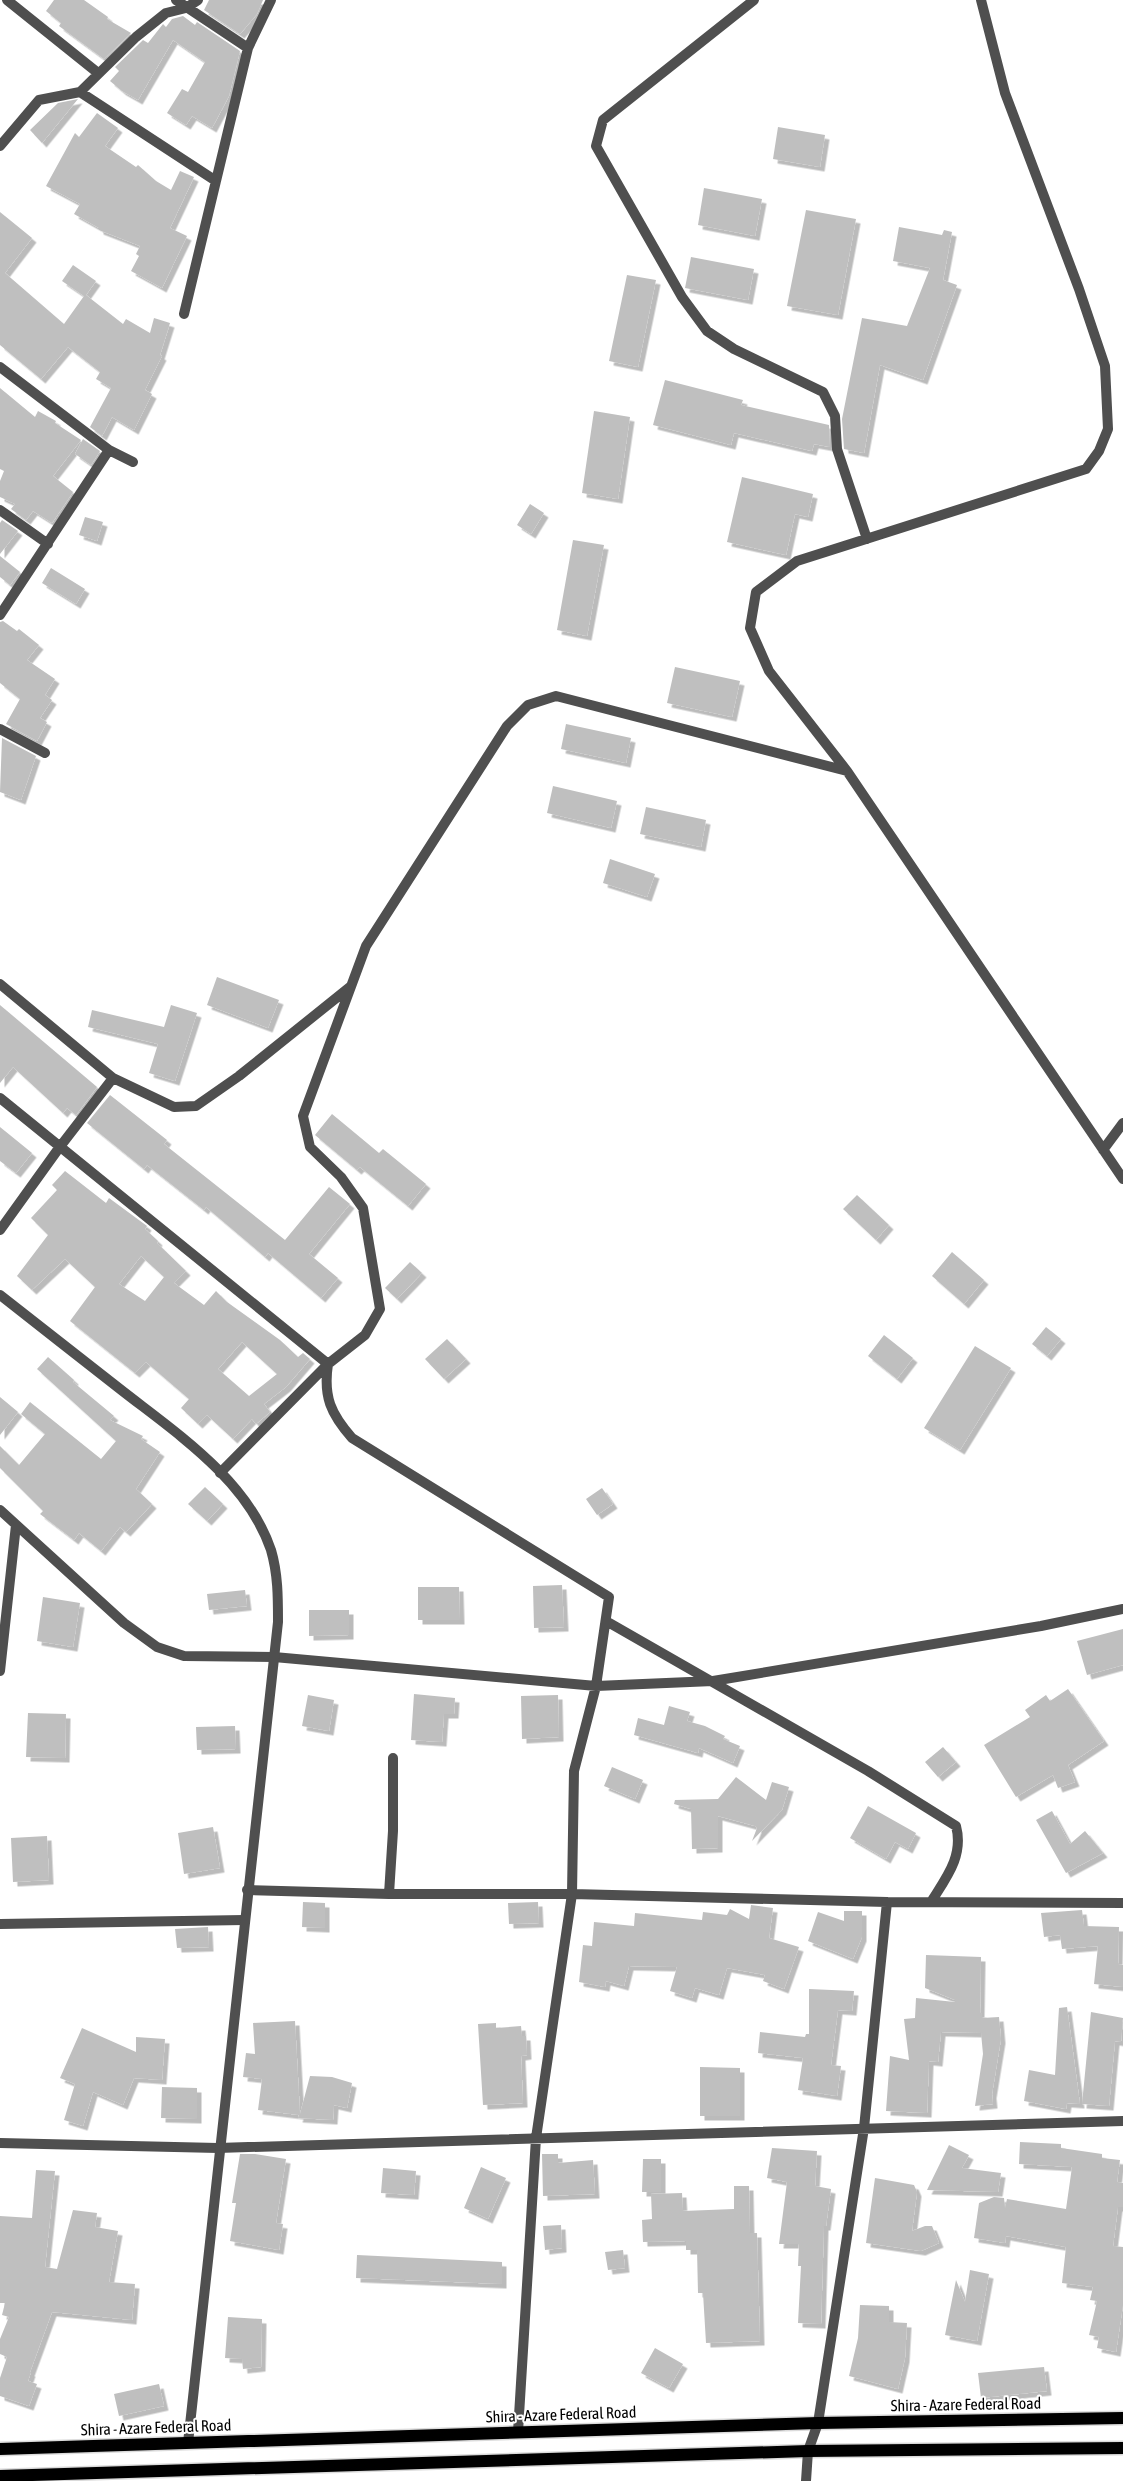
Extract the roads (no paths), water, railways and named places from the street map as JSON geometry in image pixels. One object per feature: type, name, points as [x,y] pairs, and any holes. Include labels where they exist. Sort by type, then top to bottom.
[{"type":"main road","name":"Shira - Azare Federal Road","points":[[0,2449],[818,2423],[1123,2418]]},
{"type":"main road","points":[[0,2476],[808,2451],[1123,2448]]},
{"type":"street","points":[[7,0],[98,73]]},
{"type":"street","points":[[176,0],[248,48]]},
{"type":"street","points":[[0,146],[39,100],[80,92],[136,37],[166,13],[186,8],[198,0]]},
{"type":"street","points":[[184,314],[248,48],[271,0]]},
{"type":"street","points":[[754,0],[603,120],[596,146],[682,297],[707,331],[734,349],[824,392],[835,416],[837,449],[867,539]]},
{"type":"street","points":[[981,0],[1005,93],[1105,366],[1108,428],[1098,451],[1086,469],[797,561],[756,592],[750,628],[769,672],[847,771],[1123,1179]]},
{"type":"street","points":[[80,92],[216,181]]},
{"type":"street","points":[[0,367],[109,450],[133,462]]},
{"type":"street","points":[[0,615],[109,450]]},
{"type":"street","points":[[0,510],[48,544]]},
{"type":"street","points":[[220,1473],[328,1364],[365,1335],[380,1309],[363,1208],[341,1177],[310,1147],[302,1116],[366,946],[378,924],[507,726],[528,706],[556,696],[847,771]]},
{"type":"street","points":[[0,729],[45,753]]},
{"type":"street","points":[[0,984],[113,1078],[174,1107],[196,1106],[239,1076],[350,987]]},
{"type":"street","points":[[0,1230],[59,1148],[113,1078]]},
{"type":"street","points":[[0,1098],[59,1148],[328,1364]]},
{"type":"street","points":[[1103,1150],[1123,1122]]},
{"type":"street","points":[[0,1295],[188,1443],[233,1485],[252,1513],[270,1550],[278,1585],[274,1657],[218,2148],[188,2442]]},
{"type":"street","points":[[328,1364],[325,1385],[336,1419],[352,1438],[609,1597],[596,1686],[574,1771],[572,1894],[536,2138],[518,2432]]},
{"type":"street","points":[[0,1510],[124,1623],[158,1648],[184,1656],[274,1657],[596,1686],[713,1681],[1041,1626],[1123,1609]]},
{"type":"street","points":[[0,1671],[16,1525]]},
{"type":"street","points":[[606,1620],[868,1771],[956,1826],[959,1840],[954,1865],[931,1902]]},
{"type":"street","points":[[389,1894],[393,1831],[393,1758]]},
{"type":"street","points":[[247,1890],[389,1894],[572,1894],[887,1902],[1123,1903]]},
{"type":"street","points":[[806,2481],[808,2451],[818,2423],[864,2128],[887,1902]]},
{"type":"street","points":[[0,1924],[244,1920]]},
{"type":"street","points":[[0,2143],[218,2148],[1123,2121]]}]
